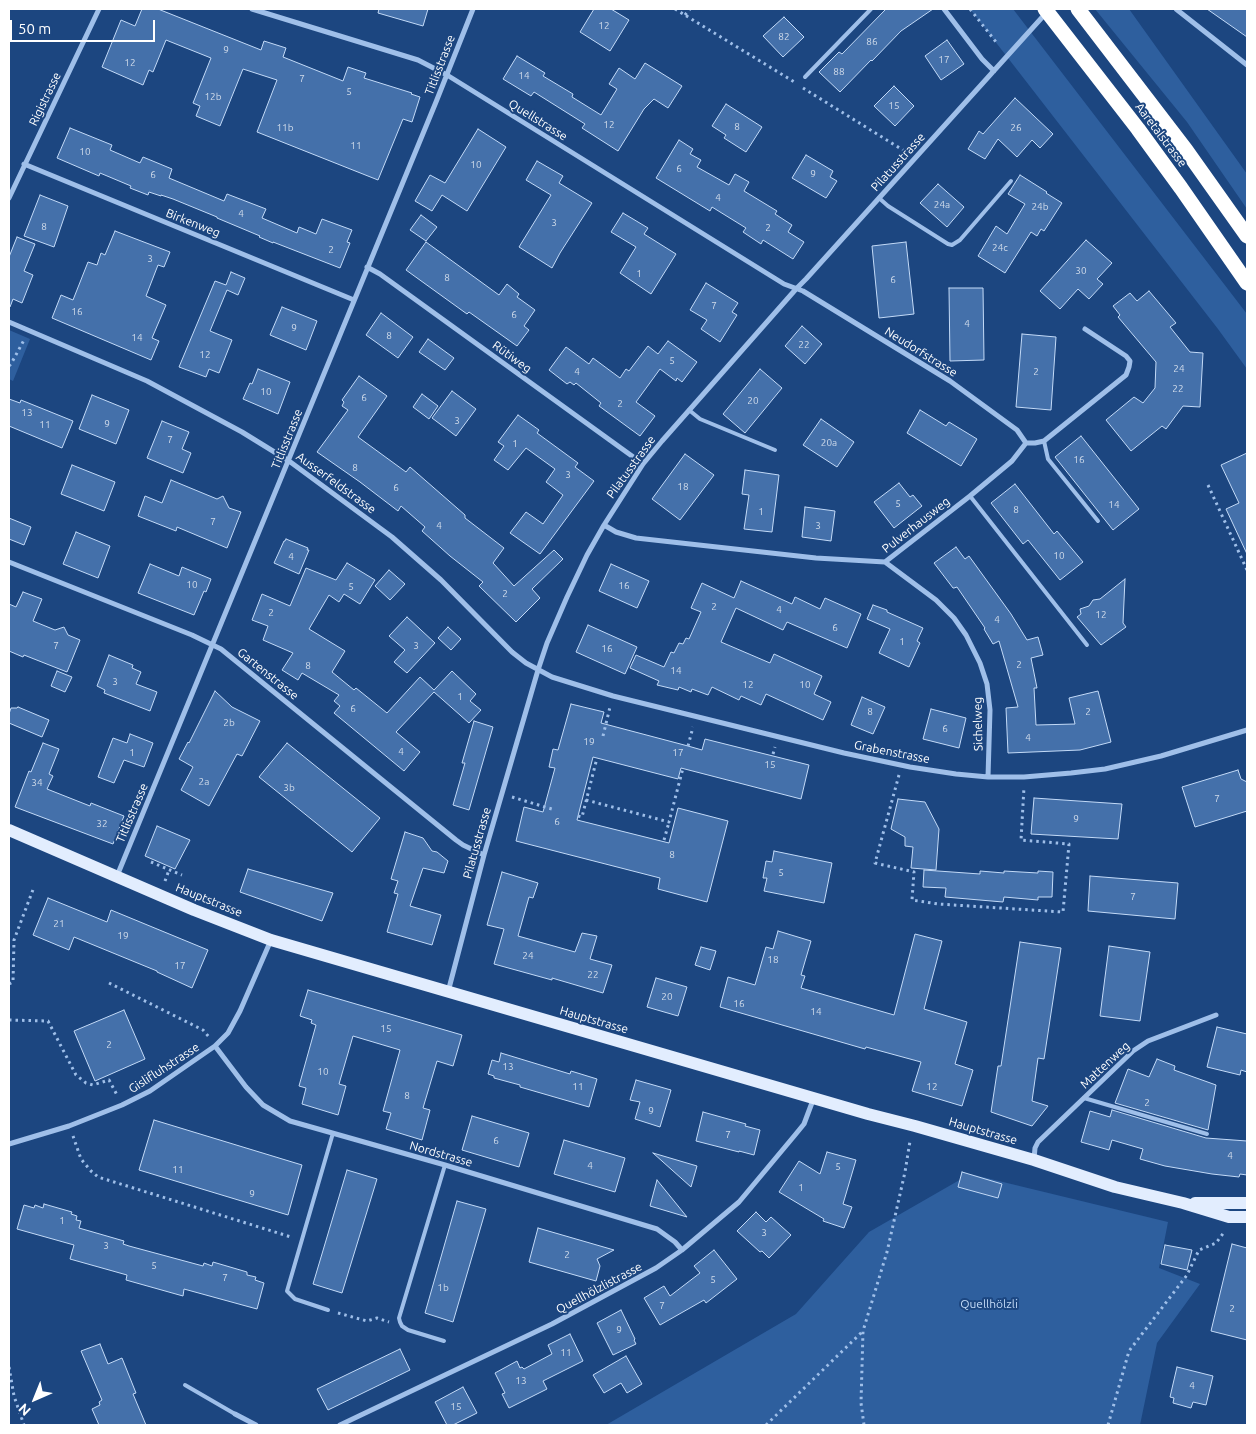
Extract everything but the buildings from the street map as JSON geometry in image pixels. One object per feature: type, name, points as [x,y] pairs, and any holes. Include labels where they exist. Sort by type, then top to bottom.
[{"type":"highway","name":"Aaretalstrasse","points":[[1045,9],[1138,128],[1247,283]]},
{"type":"highway","name":"Aaretalstrasse","points":[[1078,9],[1186,150],[1247,236]]},
{"type":"main road","name":"Hauptstrasse","points":[[9,830],[194,910],[271,940],[814,1099],[1001,1150],[1115,1187],[1183,1203],[1229,1217],[1247,1217]]},
{"type":"main road","name":"Hauptstrasse","points":[[1183,1203],[1247,1203]]},
{"type":"street","name":"Rigistrasse","points":[[9,198],[99,9]]},
{"type":"street","name":"Quellstrasse","points":[[252,9],[418,60],[447,75],[784,284],[796,289]]},
{"type":"street","name":"Titlisstrasse","points":[[117,876],[289,461],[447,75],[472,9]]},
{"type":"street","points":[[944,9],[982,59],[994,71]]},
{"type":"street","name":"Pilatusstrasse","points":[[448,992],[484,855],[538,670],[567,597],[604,525],[643,464],[689,410],[1050,9]]},
{"type":"street","points":[[1176,9],[1247,65]]},
{"type":"street","name":"Birkenweg","points":[[24,164],[354,300]]},
{"type":"street","name":"Rütiweg","points":[[367,267],[380,274],[643,464]]},
{"type":"street","name":"Neudorfstrasse","points":[[796,289],[803,291],[950,381],[1017,430],[1026,443]]},
{"type":"street","name":"Ausserfeldstrasse","points":[[9,322],[148,380],[242,432],[289,461],[392,537],[441,580],[512,652],[538,670]]},
{"type":"street","points":[[1026,443],[1044,441],[1126,376],[1130,361],[1126,356],[1085,329]]},
{"type":"street","name":"Pulverhausweg","points":[[604,525],[616,532],[636,538],[816,558],[885,562],[1012,461],[1026,443]]},
{"type":"street","name":"Gartenstrasse","points":[[9,562],[213,644],[463,845],[484,855]]},
{"type":"street","name":"Sichelweg","points":[[885,562],[936,600],[954,618],[966,635],[980,663],[987,684],[990,710],[988,777]]},
{"type":"street","name":"Grabenstrasse","points":[[538,670],[552,677],[614,696],[844,753],[902,765],[988,777],[1024,777],[1105,769],[1161,756],[1247,730]]},
{"type":"street","name":"Gislifluhstrasse","points":[[9,1144],[69,1126],[122,1105],[150,1091],[215,1046],[228,1033],[240,1011],[271,940]]},
{"type":"street","name":"Mattenweg","points":[[1034,1160],[1035,1148],[1038,1142],[1133,1051],[1148,1041],[1216,1016]]},
{"type":"street","name":"Nordstrasse","points":[[215,1046],[246,1087],[263,1105],[290,1121],[657,1229],[675,1242],[682,1250]]},
{"type":"street","name":"Quellhölzlistrasse","points":[[340,1425],[552,1324],[651,1272],[682,1250],[745,1194],[804,1124],[814,1099]]},
{"type":"street","points":[[234,1414],[256,1425]]},
{"type":"lane","points":[[805,77],[871,9]]},
{"type":"lane","points":[[879,198],[897,212],[952,245],[960,240],[1011,181]]},
{"type":"lane","points":[[689,410],[700,419],[775,450]]},
{"type":"lane","points":[[1044,441],[1048,459],[1098,521]]},
{"type":"lane","points":[[970,496],[1087,646]]},
{"type":"lane","points":[[1084,1098],[1207,1134]]},
{"type":"lane","points":[[328,1310],[295,1299],[287,1291],[333,1133]]},
{"type":"lane","points":[[444,1165],[399,1318],[402,1326],[408,1330],[444,1341]]},
{"type":"lane","points":[[185,1385],[234,1414]]},
{"type":"path","points":[[685,14],[690,9]]},
{"type":"path","points":[[970,9],[996,42]]},
{"type":"path","points":[[9,366],[28,330]]},
{"type":"path","points":[[1208,485],[1247,570]]},
{"type":"path","points":[[603,736],[614,696]]},
{"type":"path","points":[[688,746],[696,716]]},
{"type":"path","points":[[578,816],[582,817],[598,758]]},
{"type":"path","points":[[902,765],[875,863],[914,872],[912,900],[938,904],[1063,912],[1069,844],[1021,840],[1024,777]]},
{"type":"path","points":[[664,840],[683,768]]},
{"type":"path","points":[[502,795],[555,810]]},
{"type":"path","points":[[586,800],[669,822]]},
{"type":"path","points":[[151,862],[182,875]]},
{"type":"path","points":[[165,881],[169,870]]},
{"type":"path","points":[[9,984],[13,982],[14,940],[34,886]]},
{"type":"path","points":[[109,982],[203,1030],[215,1046]]},
{"type":"path","points":[[9,1020],[48,1021],[76,1075],[86,1083],[93,1085],[109,1080],[122,1105]]},
{"type":"path","points":[[69,1126],[81,1158],[98,1177],[301,1240]]},
{"type":"path","points":[[864,1425],[861,1403],[863,1331],[887,1252],[905,1172],[909,1145],[915,1126]]},
{"type":"path","points":[[1108,1425],[1129,1351],[1187,1275],[1199,1250],[1216,1243],[1227,1229]]},
{"type":"path","points":[[328,1310],[367,1322],[377,1318],[400,1322]]},
{"type":"path","points":[[766,1425],[863,1331]]},
{"type":"path","points":[[9,1367],[14,1396],[24,1425]]},
{"type":"green space","points":[[970,9],[1013,9],[1247,314],[1247,369],[1218,329]]},
{"type":"green space","points":[[1095,9],[1129,9],[1247,174],[1247,209],[1187,122]]},
{"type":"green space","points":[[9,330],[30,339],[13,381],[9,379]]},
{"type":"green space","name":"Quellhölzli","points":[[970,1174],[1168,1222],[1159,1268],[1200,1284],[1157,1343],[1140,1425],[606,1425],[796,1314],[869,1232]]}]
